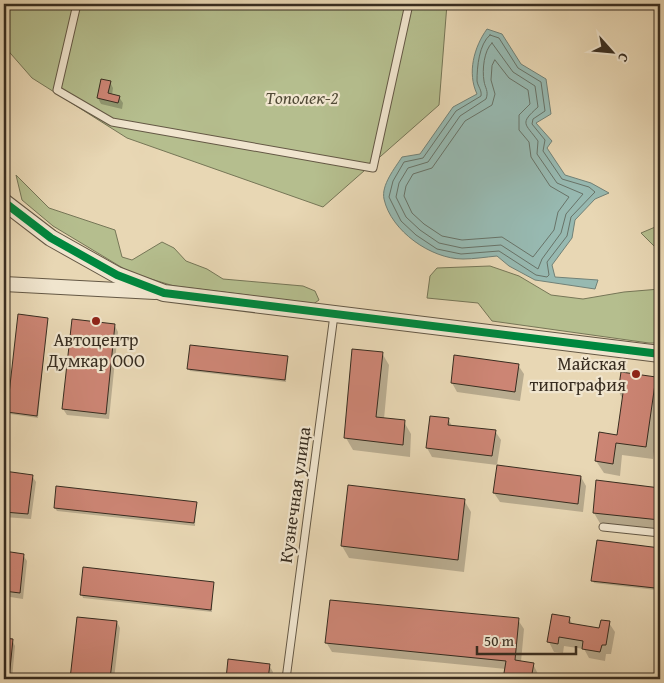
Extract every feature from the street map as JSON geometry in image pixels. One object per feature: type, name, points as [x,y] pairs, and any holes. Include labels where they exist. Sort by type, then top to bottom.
[{"type":"street","points":[[4,202],[51,238],[117,275],[164,293]]},
{"type":"street","points":[[4,284],[164,293],[660,354]]},
{"type":"lane","points":[[77,4],[57,90],[112,122],[373,168],[409,4]]},
{"type":"lane","name":"Кузнечная улица","points":[[286,679],[334,315]]},
{"type":"lane","points":[[603,527],[660,533]]},
{"type":"green space","name":"Тополек-2","points":[[4,4],[447,4],[439,105],[323,207],[127,138],[32,78],[4,46]]},
{"type":"green space","points":[[16,175],[49,208],[115,230],[122,257],[132,260],[162,242],[174,248],[186,261],[207,269],[223,279],[303,286],[315,291],[319,300],[309,307],[247,295],[174,286],[131,273],[53,226],[22,200]]},
{"type":"green space","points":[[660,225],[660,252],[641,233]]},
{"type":"green space","points":[[490,266],[519,276],[551,295],[583,299],[624,292],[660,289],[660,343],[492,321],[478,303],[427,298],[430,276],[437,268]]},
{"type":"water","points":[[487,29],[502,34],[521,64],[546,79],[551,114],[536,123],[552,141],[547,148],[565,175],[591,183],[609,193],[595,199],[575,220],[572,238],[552,265],[555,277],[598,280],[595,289],[535,280],[509,266],[497,256],[463,259],[438,254],[414,241],[395,222],[388,211],[384,199],[385,188],[389,177],[402,157],[420,154],[453,107],[477,94],[473,78],[473,60],[482,36]]},
{"type":"building","points":[[101,79],[111,81],[108,93],[120,96],[118,103],[97,98]]},
{"type":"building","points":[[18,314],[48,318],[37,416],[7,412]]},
{"type":"building","points":[[72,319],[115,324],[106,414],[62,409]]},
{"type":"building","points":[[190,345],[288,356],[285,380],[187,369]]},
{"type":"building","points":[[352,349],[383,352],[376,417],[405,420],[403,445],[344,438]]},
{"type":"building","points":[[454,355],[519,364],[515,392],[451,383]]},
{"type":"building","points":[[621,372],[656,377],[646,447],[616,443],[613,464],[595,461],[599,432],[617,435],[623,393],[618,392]]},
{"type":"building","points":[[430,416],[449,418],[448,425],[496,430],[492,456],[426,448]]},
{"type":"building","points":[[497,465],[581,476],[578,504],[493,493]]},
{"type":"building","points":[[4,471],[33,475],[28,514],[4,512]]},
{"type":"building","points":[[596,480],[660,488],[660,520],[593,513]]},
{"type":"building","points":[[348,485],[465,499],[458,560],[341,546]]},
{"type":"building","points":[[56,486],[197,502],[194,523],[54,508]]},
{"type":"building","points":[[597,540],[660,548],[655,588],[591,581]]},
{"type":"building","points":[[4,551],[24,554],[20,593],[4,591]]},
{"type":"building","points":[[83,567],[214,582],[211,610],[80,595]]},
{"type":"building","points":[[330,600],[519,618],[515,660],[534,663],[531,679],[503,679],[506,661],[325,643]]},
{"type":"building","points":[[552,614],[570,617],[569,623],[599,628],[601,620],[610,621],[606,645],[602,645],[600,652],[582,649],[583,641],[559,637],[558,644],[547,642]]},
{"type":"building","points":[[77,617],[117,621],[110,679],[70,679]]},
{"type":"building","points":[[4,638],[13,639],[9,679],[4,679]]},
{"type":"building","points":[[228,659],[270,664],[268,679],[226,679]]},
{"type":"cycle path","points":[[4,202],[51,238],[117,275],[164,293],[660,354]]},
{"type":"place","name":"Автоцентр Думкар ООО","points":[[96,321]]},
{"type":"place","name":"Майская типография","points":[[636,374]]}]
